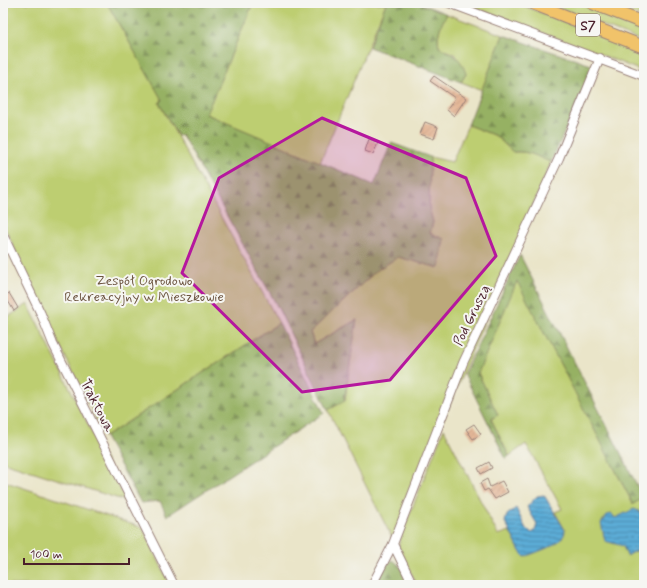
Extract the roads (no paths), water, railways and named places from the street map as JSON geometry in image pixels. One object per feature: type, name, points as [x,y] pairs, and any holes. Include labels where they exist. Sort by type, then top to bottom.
[{"type":"highway","name":"S7","points":[[532,3],[644,47]]},
{"type":"highway","name":"S7","points":[[592,3],[644,23]]},
{"type":"street","points":[[449,3],[600,58],[644,76]]},
{"type":"street","name":"Pod Gruszą","points":[[372,585],[393,544],[463,363],[559,158],[600,58]]},
{"type":"street","name":"Traktowa","points":[[3,235],[41,314],[53,344],[174,585]]},
{"type":"street","points":[[393,544],[413,585]]},
{"type":"water","points":[[544,495],[565,530],[564,535],[556,544],[525,557],[521,553],[505,522],[507,515],[516,508],[526,529],[532,533],[535,531],[537,524],[527,507],[537,496]]},
{"type":"water","points":[[634,509],[639,511],[644,520],[644,546],[627,556],[623,546],[605,541],[601,523],[607,515],[612,514],[615,518]]},
{"type":"park label","name":"Zespół Ogrodowo Rekreacyjny w Mieszkowie","points":[[144,288]]}]
